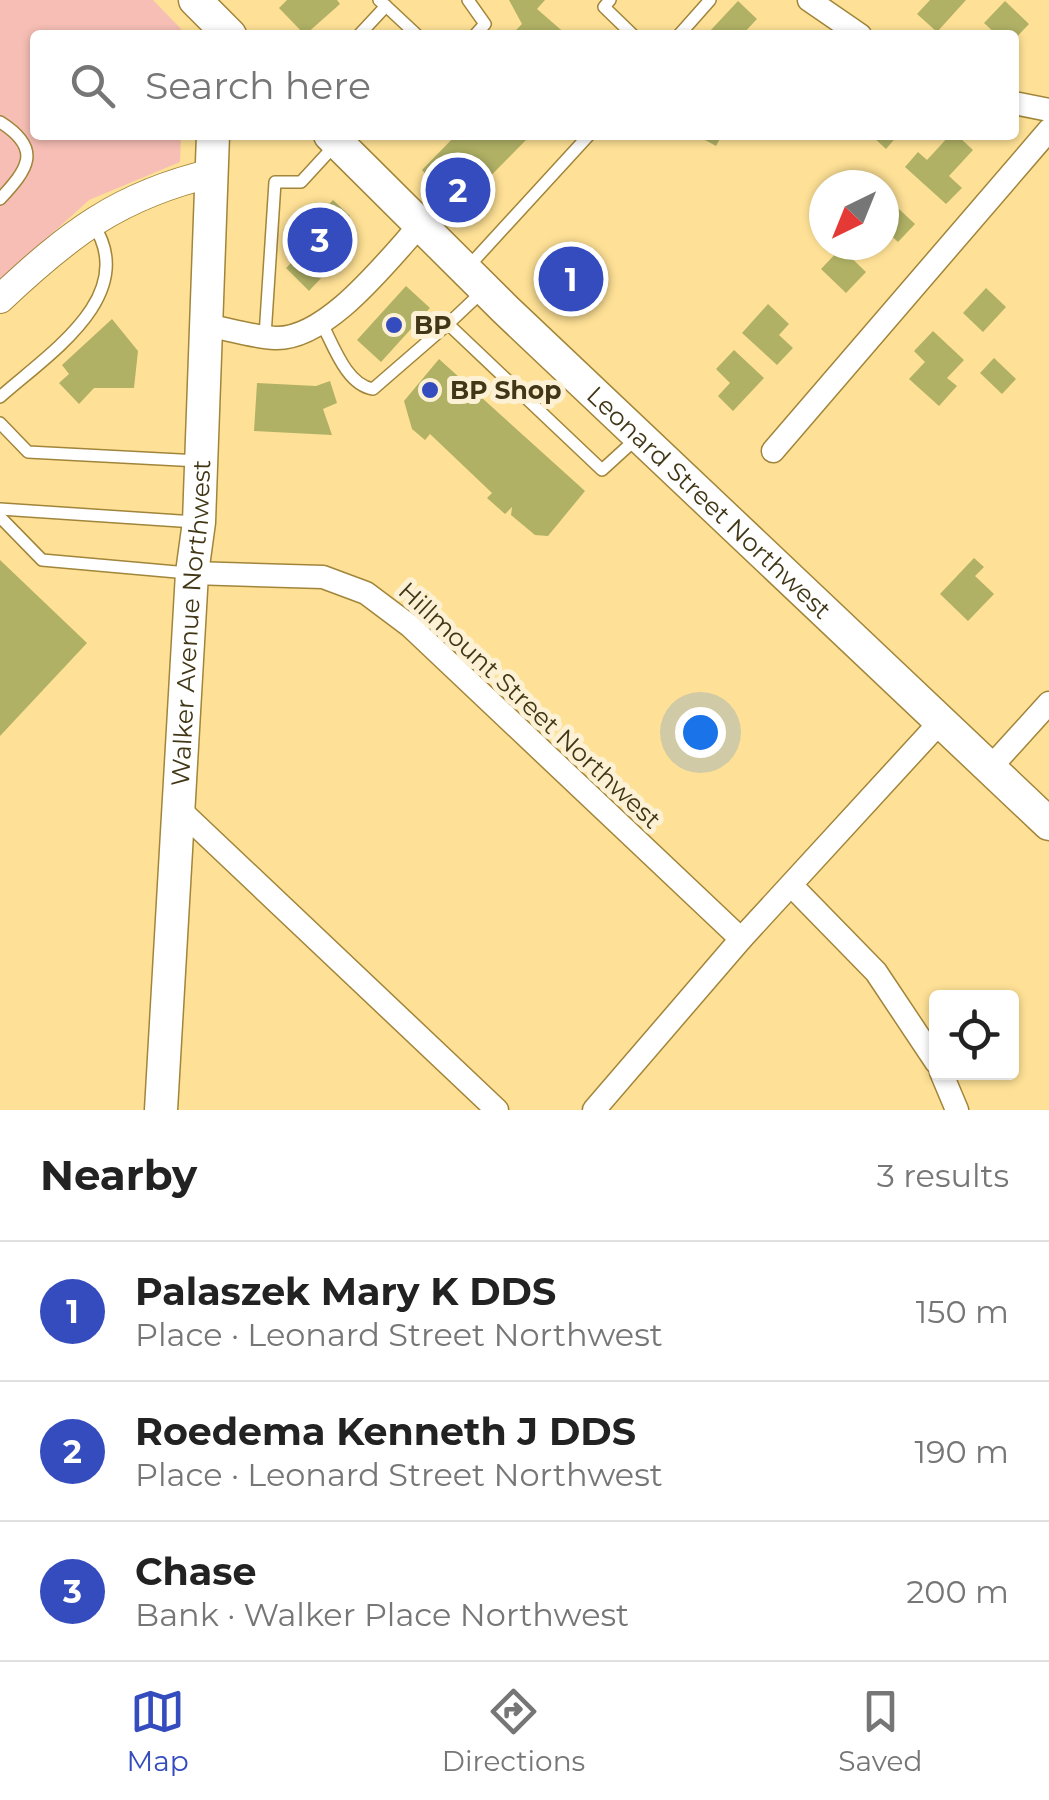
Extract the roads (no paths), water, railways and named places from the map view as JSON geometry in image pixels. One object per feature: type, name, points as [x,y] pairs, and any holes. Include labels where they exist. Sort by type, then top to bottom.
[{"type":"main road","name":"Leonard Street Northwest","points":[[342,141],[475,280],[1049,824]]},
{"type":"main road","name":"Walker Avenue Northwest","points":[[161,1110],[192,573],[199,522],[216,147]]},
{"type":"street","points":[[809,0],[853,30]]},
{"type":"street","points":[[1019,104],[1049,110]]},
{"type":"street","points":[[772,451],[1049,130]]},
{"type":"street","points":[[0,300],[90,220],[165,184],[216,147]]},
{"type":"street","points":[[206,325],[264,336],[306,332],[363,287],[420,225]]},
{"type":"street","name":"Hillmount Street Northwest","points":[[192,573],[323,578],[366,593],[410,626],[742,939]]},
{"type":"street","points":[[990,768],[1049,702]]},
{"type":"street","points":[[594,1110],[742,939],[942,720]]},
{"type":"street","points":[[179,808],[496,1110]]},
{"type":"street","points":[[792,886],[876,972],[929,1052]]},
{"type":"street","points":[[944,1080],[957,1110]]},
{"type":"lane","points":[[468,0],[485,24],[480,30]]},
{"type":"lane","points":[[610,0],[604,7],[628,30]]},
{"type":"lane","points":[[683,30],[710,0]]},
{"type":"lane","points":[[363,30],[383,3],[413,30]]},
{"type":"lane","points":[[0,122],[20,138],[28,161],[22,176],[0,199]]},
{"type":"lane","points":[[320,322],[351,376],[363,388],[372,389],[448,324],[475,280],[586,140]]},
{"type":"lane","points":[[264,336],[276,182],[301,182],[342,141]]},
{"type":"lane","points":[[0,398],[87,318],[109,276],[102,238],[90,220]]},
{"type":"lane","points":[[448,324],[602,470],[638,436]]},
{"type":"lane","points":[[0,424],[28,452],[201,461]]},
{"type":"lane","points":[[0,509],[199,522]]},
{"type":"lane","points":[[0,517],[42,560],[192,573]]},
{"type":"place","name":"Roedema Kenneth J DDS","points":[[458,190]]},
{"type":"place","name":"Chase","points":[[320,240]]},
{"type":"place","name":"Palaszek Mary K DDS","points":[[571,279]]},
{"type":"place","name":"BP","points":[[394,325]]},
{"type":"place","name":"BP Shop","points":[[430,390]]}]
